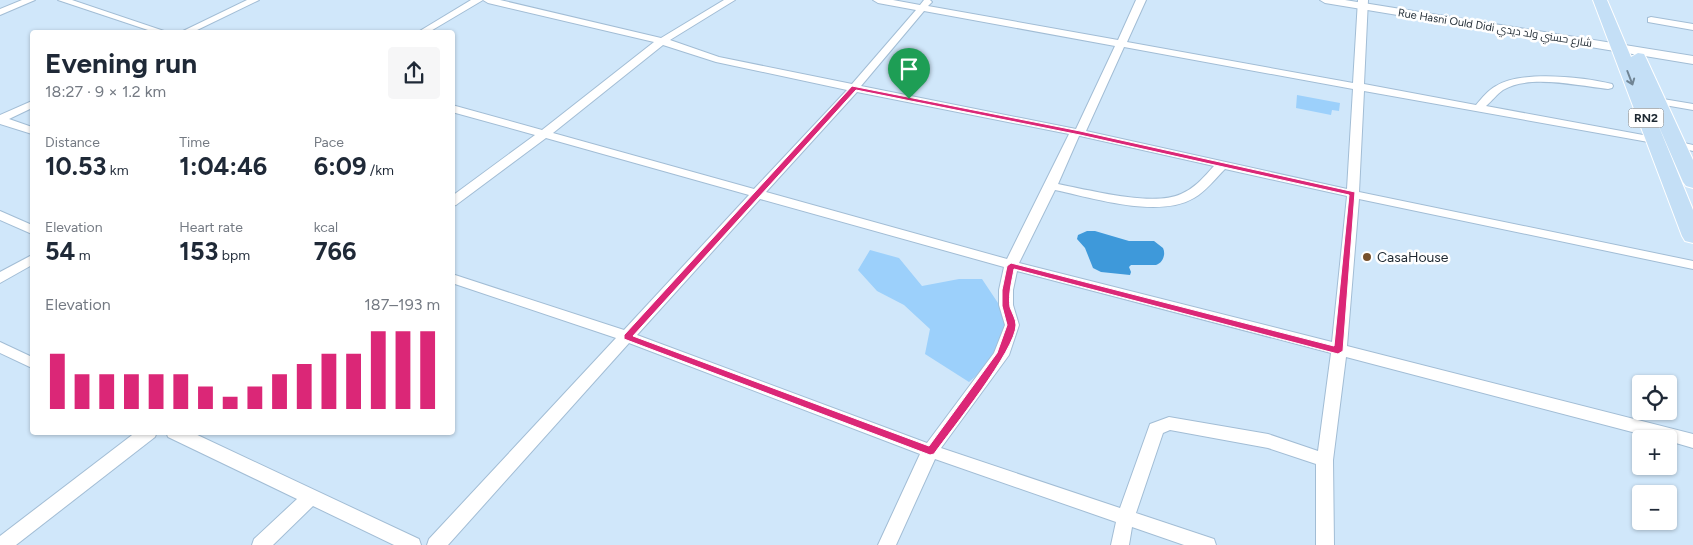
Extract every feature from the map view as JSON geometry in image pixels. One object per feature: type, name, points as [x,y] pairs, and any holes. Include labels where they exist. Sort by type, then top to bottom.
[{"type":"highway","name":"RN2","points":[[1600,0],[1657,101],[1693,182]]},
{"type":"highway","name":"RN2","points":[[1614,0],[1626,49],[1654,140],[1693,236]]},
{"type":"street","points":[[0,12],[30,0]]},
{"type":"street","points":[[63,0],[156,30]]},
{"type":"street","points":[[190,30],[254,0]]},
{"type":"street","points":[[427,30],[478,0]]},
{"type":"street","points":[[488,0],[662,41],[716,58],[1693,265]]},
{"type":"street","points":[[455,200],[544,134],[662,41],[730,0]]},
{"type":"street","points":[[878,0],[926,4],[1122,44],[1654,140]]},
{"type":"street","points":[[887,545],[930,451],[1001,355],[1012,325],[1006,306],[1006,290],[1011,266],[1122,44],[1141,0]]},
{"type":"street","name":"Rue Hasni Ould Didi شارع حسني ولد ديدي","points":[[1325,0],[1363,3],[1626,49]]},
{"type":"street","points":[[1325,545],[1325,460],[1338,351],[1353,194],[1363,3]]},
{"type":"street","points":[[436,545],[854,88],[926,4]]},
{"type":"street","points":[[1651,20],[1693,27]]},
{"type":"street","points":[[1626,49],[1693,60]]},
{"type":"street","points":[[1478,109],[1500,88],[1522,82],[1551,79],[1608,86]]},
{"type":"street","points":[[1657,101],[1693,107]]},
{"type":"street","points":[[0,120],[30,105]]},
{"type":"street","points":[[455,109],[1011,266],[1693,441]]},
{"type":"street","points":[[0,120],[30,130]]},
{"type":"street","points":[[1675,144],[1693,148]]},
{"type":"street","points":[[1051,186],[1124,199],[1164,202],[1183,198],[1198,190],[1222,165]]},
{"type":"street","points":[[0,215],[30,229]]},
{"type":"street","points":[[0,278],[30,260]]},
{"type":"street","points":[[455,279],[627,337],[930,451],[1125,519],[1207,545]]},
{"type":"street","points":[[0,347],[30,362]]},
{"type":"street","points":[[1120,545],[1125,519],[1156,429],[1169,423],[1268,441],[1325,460]]},
{"type":"street","points":[[2,545],[145,435]]},
{"type":"street","points":[[180,435],[312,496],[411,545]]},
{"type":"street","points":[[261,545],[312,496]]},
{"type":"shaded area","points":[[1297,95],[1340,103],[1339,111],[1332,110],[1331,115],[1296,108]]},
{"type":"shaded area","points":[[1087,231],[1095,231],[1129,241],[1154,241],[1163,248],[1163,258],[1156,265],[1131,265],[1129,267],[1130,275],[1101,272],[1093,268],[1085,248],[1077,239],[1078,235]]},
{"type":"shaded area","points":[[870,250],[899,258],[922,286],[959,279],[982,279],[1004,312],[1004,339],[989,365],[969,382],[925,354],[930,329],[904,305],[877,291],[858,270]]},
{"type":"place","name":"CasaHouse","points":[[1367,257]]},
{"type":"route","points":[[854,88],[909,99],[1080,133],[1353,194],[1338,351],[1011,266],[1006,290],[1006,306],[1012,325],[1001,355],[930,451],[627,337],[854,88]]}]
